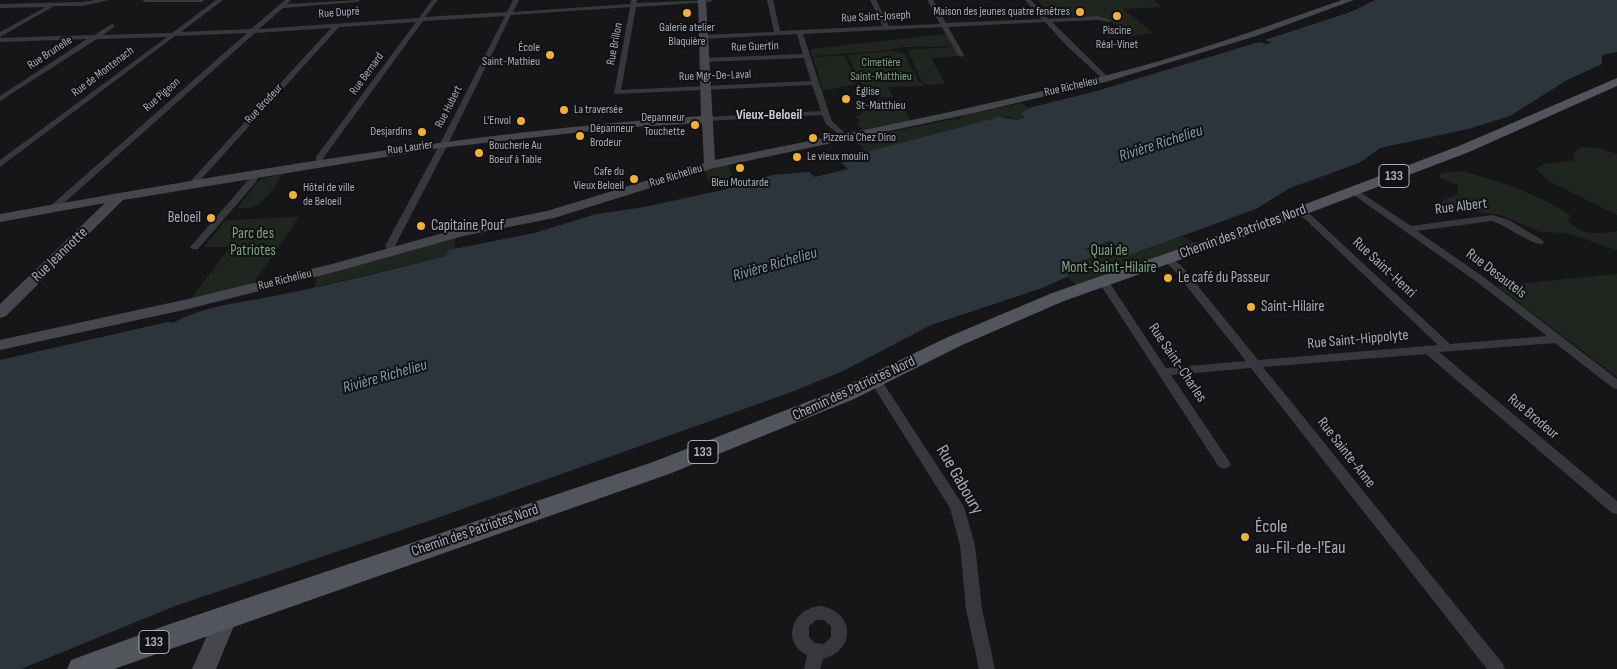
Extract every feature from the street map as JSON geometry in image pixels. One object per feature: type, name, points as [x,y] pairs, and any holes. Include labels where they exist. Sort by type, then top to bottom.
[{"type":"main road","points":[[702,0],[704,88],[709,162],[711,165]]},
{"type":"main road","name":"Rue Richelieu","points":[[0,345],[188,304],[461,232],[563,212],[711,165],[846,138],[1105,79],[1254,34],[1350,0]]},
{"type":"main road","name":"Chemin des Patriotes Nord","points":[[81,669],[227,616],[661,468],[876,382],[971,334],[1103,281],[1168,260],[1464,149],[1616,84]]},
{"type":"main road","name":"Rue Laurier","points":[[0,218],[319,163],[444,144],[623,124],[706,119]]},
{"type":"main road","name":"Rue Jeannotte","points":[[0,313],[118,197]]},
{"type":"main road","points":[[204,669],[227,616]]},
{"type":"street","points":[[0,6],[54,5],[106,0]]},
{"type":"street","points":[[145,0],[202,0]]},
{"type":"street","name":"Rue de Montenach","points":[[0,164],[220,0]]},
{"type":"street","name":"Rue Pigeon","points":[[53,208],[288,0]]},
{"type":"street","points":[[281,6],[357,0]]},
{"type":"street","name":"Rue Bernard","points":[[319,163],[320,158],[435,0]]},
{"type":"street","name":"Rue Hubert","points":[[392,251],[390,246],[444,144],[516,0]]},
{"type":"street","points":[[576,8],[578,0]]},
{"type":"street","name":"Rue Dupré","points":[[0,40],[253,31],[576,8],[633,2],[710,0]]},
{"type":"street","points":[[770,0],[777,33]]},
{"type":"street","points":[[873,0],[887,28]]},
{"type":"street","points":[[930,0],[961,55]]},
{"type":"street","points":[[1028,0],[1105,79]]},
{"type":"street","name":"Rue Brillon","points":[[617,92],[633,2]]},
{"type":"street","points":[[0,35],[54,5]]},
{"type":"street","name":"Rue Saint-Joseph","points":[[703,37],[1046,20],[1098,18],[1109,20]]},
{"type":"street","name":"Rue Brodeur","points":[[191,185],[337,25]]},
{"type":"street","name":"Rue Brunelle","points":[[0,99],[112,26]]},
{"type":"street","points":[[799,32],[824,114],[829,122],[846,138]]},
{"type":"street","name":"Rue Guertin","points":[[704,60],[807,56]]},
{"type":"street","name":"Rue Mgr-De-Laval","points":[[617,92],[815,83]]},
{"type":"street","name":"Rue Laurier","points":[[706,119],[824,114]]},
{"type":"street","points":[[194,247],[253,180],[255,174]]},
{"type":"street","name":"Rue Desautels","points":[[1354,191],[1411,229],[1617,386]]},
{"type":"street","name":"Rue Saint-Henri","points":[[1299,212],[1308,217],[1446,347]]},
{"type":"street","name":"Rue Albert","points":[[1411,229],[1492,218],[1506,222],[1539,242]]},
{"type":"street","name":"Rue Sainte-Anne","points":[[1168,260],[1177,267],[1497,669]]},
{"type":"street","name":"Rue Saint-Charles","points":[[1103,281],[1224,464]]},
{"type":"street","name":"Rue Saint-Hippolyte","points":[[1162,372],[1557,339]]},
{"type":"street","name":"Rue Brodeur","points":[[1428,349],[1617,509]]},
{"type":"street","name":"Rue Gaboury","points":[[876,382],[957,507],[964,524],[968,538],[974,611],[987,669]]},
{"type":"street","points":[[812,669],[817,650]]},
{"type":"green space","points":[[1037,0],[1153,0],[1162,7],[1123,9],[1153,33],[1131,36],[1110,21],[1112,20],[1102,16],[1054,17]]},
{"type":"green space","name":"Cimetière Saint-Matthieu","points":[[946,34],[953,46],[902,47],[890,50],[812,56],[810,49]]},
{"type":"green space","name":"Cimetière Saint-Matthieu","points":[[954,47],[959,56],[931,58],[945,84],[928,85],[923,83],[908,52],[913,49]]},
{"type":"green space","name":"Cimetière Saint-Matthieu","points":[[892,51],[905,54],[918,80],[925,86],[888,87],[893,97],[877,97],[873,87],[861,84],[848,55]]},
{"type":"green space","name":"Cimetière Saint-Matthieu","points":[[845,55],[857,84],[823,91],[813,57]]},
{"type":"green space","points":[[867,99],[900,100],[910,121],[861,130],[862,127],[859,127],[857,123],[860,120],[855,117],[862,114],[861,111],[887,109],[872,109]]},
{"type":"green space","points":[[1021,103],[1029,108],[1026,118],[1017,120],[1008,117],[984,121],[866,152],[853,139],[865,137],[875,139],[876,135],[954,119],[957,120],[966,115]]},
{"type":"green space","points":[[1583,147],[1599,148],[1617,154],[1617,215],[1549,181],[1536,169],[1545,164],[1575,160],[1573,153]]},
{"type":"green space","points":[[728,165],[735,181],[711,186],[704,170]]},
{"type":"green space","points":[[1460,171],[1488,178],[1531,194],[1570,215],[1568,220],[1578,229],[1590,233],[1617,231],[1617,250],[1567,233],[1540,232],[1500,215],[1457,209],[1441,204],[1443,200],[1458,194],[1458,185],[1440,178],[1441,173]]},
{"type":"green space","points":[[283,174],[270,193],[259,204],[246,208],[238,207],[260,179]]},
{"type":"green space","name":"Parc des Patriotes","points":[[299,217],[253,284],[191,299],[230,247],[204,247],[224,222],[231,220]]},
{"type":"green space","name":"Quai de Mont-Saint-Hilaire","points":[[1181,236],[1200,245],[1078,286],[1067,277],[1081,261],[1093,256],[1086,249],[1110,241],[1129,255]]},
{"type":"green space","points":[[456,237],[454,249],[449,250],[446,256],[315,287],[317,276]]},
{"type":"green space","points":[[1617,274],[1617,377],[1497,286]]},
{"type":"water","name":"Rivière Richelieu","points":[[1375,0],[1617,0],[1617,52],[1602,55],[1602,64],[1567,80],[1510,116],[1468,129],[1380,148],[1359,163],[1290,188],[1256,209],[1129,255],[1110,241],[1086,249],[1094,256],[1081,261],[1067,277],[1042,288],[931,325],[843,371],[789,393],[440,517],[175,606],[21,669],[0,669],[0,360],[168,322],[173,323],[197,312],[224,305],[300,291],[383,272],[446,256],[449,250],[534,233],[597,214],[644,207],[723,190],[772,175],[809,172],[815,177],[848,169],[841,162],[866,152],[999,117],[1017,120],[1025,118],[1021,113],[1029,108],[1093,92],[1259,42],[1272,43],[1265,40],[1353,11]]},
{"type":"place","name":"Maison des jeunes quatre fenêtres","points":[[1080,12]]},
{"type":"place","name":"Galerie atelier Blaquière","points":[[687,13]]},
{"type":"place","name":"Piscine Réal-Vinet","points":[[1117,16]]},
{"type":"place","name":"École Saint-Mathieu","points":[[550,55]]},
{"type":"place","name":"Église St-Matthieu","points":[[846,99]]},
{"type":"place","name":"La traversée","points":[[564,110]]},
{"type":"place","name":"L'Envol","points":[[521,121]]},
{"type":"place","name":"Depanneur Touchette","points":[[695,125]]},
{"type":"place","name":"Desjardins","points":[[422,132]]},
{"type":"place","name":"Dépanneur Brodeur","points":[[580,136]]},
{"type":"place","name":"Pizzeria Chez Dino","points":[[813,138]]},
{"type":"place","name":"Boucherie Au Boeuf à Table","points":[[479,153]]},
{"type":"place","name":"Le vieux moulin","points":[[797,157]]},
{"type":"place","name":"Bleu Moutarde","points":[[740,168]]},
{"type":"place","name":"Cafe du Vieux Beloeil","points":[[634,179]]},
{"type":"place","name":"Hôtel de ville de Beloeil","points":[[293,195]]},
{"type":"place","name":"Beloeil","points":[[211,218]]},
{"type":"place","name":"Capitaine Pouf","points":[[421,226]]},
{"type":"place","name":"Le café du Passeur","points":[[1168,278]]},
{"type":"place","name":"Saint-Hilaire","points":[[1251,307]]},
{"type":"place","name":"École au-Fil-de-l'Eau","points":[[1245,537]]},
{"type":"district","name":"Vieux-Beloeil","points":[[769,115]]}]
